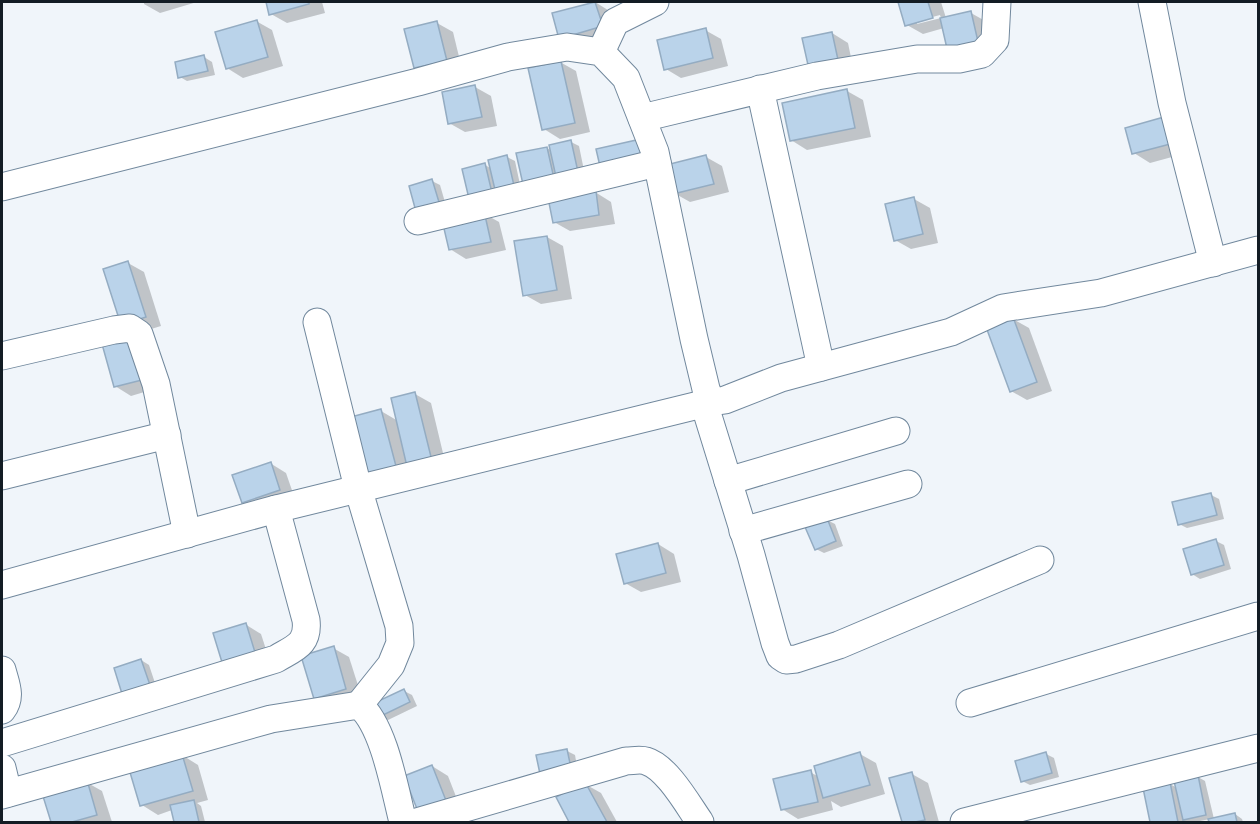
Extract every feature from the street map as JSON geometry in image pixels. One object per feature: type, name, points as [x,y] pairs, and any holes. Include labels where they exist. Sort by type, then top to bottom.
[{"type":"street","points":[[601,52],[615,22],[655,2]]},
{"type":"street","points":[[642,118],[817,76],[917,59],[959,59],[982,54],[995,40],[997,2]]},
{"type":"street","points":[[1152,2],[1172,103],[1213,263]]},
{"type":"street","points":[[2,187],[508,57],[567,47],[601,52],[626,78],[657,163],[708,403],[774,643],[780,656],[786,660],[796,659],[839,645],[1040,560]]},
{"type":"street","points":[[760,90],[822,367]]},
{"type":"street","points":[[418,221],[657,163]]},
{"type":"street","points":[[2,585],[358,488],[725,400],[781,378],[951,332],[1004,308],[1101,293],[1258,250]]},
{"type":"street","points":[[4,785],[271,719],[359,705],[391,664],[400,644],[399,626],[358,488],[317,322]]},
{"type":"street","points":[[2,356],[114,330],[130,328],[139,334],[156,384],[188,534]]},
{"type":"street","points":[[728,481],[896,432]]},
{"type":"street","points":[[2,477],[167,435]]},
{"type":"street","points":[[744,531],[908,484]]},
{"type":"street","points":[[2,743],[276,659],[297,647],[308,632],[276,509]]},
{"type":"street","points":[[970,703],[1258,616]]},
{"type":"street","points":[[2,670],[9,695],[2,710]]},
{"type":"street","points":[[359,705],[369,713],[382,742],[403,822]]},
{"type":"street","points":[[964,822],[1258,748]]},
{"type":"street","points":[[417,822],[626,761],[646,761],[662,771],[700,822]]},
{"type":"building","points":[[266,2],[309,2],[309,4],[269,15]]},
{"type":"building","points":[[595,2],[603,26],[559,39],[552,13]]},
{"type":"building","points":[[898,2],[928,2],[933,18],[905,26]]},
{"type":"building","points":[[971,11],[979,46],[948,53],[940,18]]},
{"type":"building","points":[[257,20],[268,57],[226,69],[215,32]]},
{"type":"building","points":[[437,21],[447,61],[414,68],[404,29]]},
{"type":"building","points":[[706,28],[713,58],[664,70],[657,40]]},
{"type":"building","points":[[832,32],[840,69],[810,74],[802,38]]},
{"type":"building","points":[[204,55],[208,71],[178,78],[175,62]]},
{"type":"building","points":[[561,61],[575,123],[542,130],[528,68]]},
{"type":"building","points":[[475,85],[482,117],[448,124],[442,92]]},
{"type":"building","points":[[847,89],[855,128],[790,141],[782,103]]},
{"type":"building","points":[[1171,115],[1178,142],[1132,154],[1125,128]]},
{"type":"building","points":[[641,139],[646,165],[602,175],[596,149]]},
{"type":"building","points":[[571,140],[580,181],[558,186],[549,145]]},
{"type":"building","points":[[547,147],[555,183],[524,189],[516,153]]},
{"type":"building","points":[[507,155],[515,190],[496,194],[488,160]]},
{"type":"building","points":[[706,155],[714,184],[673,194],[666,165]]},
{"type":"building","points":[[485,163],[493,197],[470,203],[462,169]]},
{"type":"building","points":[[432,179],[442,212],[418,219],[409,186]]},
{"type":"building","points":[[596,191],[599,215],[553,223],[548,198]]},
{"type":"building","points":[[914,197],[923,234],[894,241],[885,204]]},
{"type":"building","points":[[484,211],[491,242],[449,250],[442,220]]},
{"type":"building","points":[[547,236],[557,290],[523,296],[514,241]]},
{"type":"building","points":[[128,261],[146,317],[121,325],[103,269]]},
{"type":"building","points":[[1013,317],[1037,382],[1010,392],[986,327]]},
{"type":"building","points":[[134,335],[146,379],[114,387],[102,344]]},
{"type":"building","points":[[415,392],[433,465],[408,471],[391,398]]},
{"type":"building","points":[[381,409],[397,470],[362,478],[347,418]]},
{"type":"building","points":[[271,462],[280,490],[242,503],[232,475]]},
{"type":"building","points":[[1211,493],[1217,515],[1178,525],[1172,502]]},
{"type":"building","points":[[827,518],[836,541],[815,550],[805,527]]},
{"type":"building","points":[[1216,539],[1224,565],[1191,575],[1183,549]]},
{"type":"building","points":[[658,543],[666,573],[624,584],[616,554]]},
{"type":"building","points":[[246,623],[258,662],[225,672],[213,633]]},
{"type":"building","points":[[334,646],[346,689],[314,699],[301,656]]},
{"type":"building","points":[[141,659],[151,688],[123,697],[114,668]]},
{"type":"building","points":[[404,689],[410,702],[379,717],[372,704]]},
{"type":"building","points":[[567,749],[571,768],[540,774],[536,755]]},
{"type":"building","points":[[860,752],[870,785],[823,798],[814,766]]},
{"type":"building","points":[[1046,752],[1052,773],[1021,782],[1015,761]]},
{"type":"building","points":[[182,754],[193,791],[140,806],[129,769]]},
{"type":"building","points":[[432,765],[447,803],[419,814],[404,776]]},
{"type":"building","points":[[811,770],[818,802],[781,810],[773,779]]},
{"type":"building","points":[[912,772],[925,820],[902,822],[889,778]]},
{"type":"building","points":[[1198,775],[1206,815],[1183,820],[1174,781]]},
{"type":"building","points":[[87,780],[97,815],[72,822],[51,822],[42,793]]},
{"type":"building","points":[[585,782],[607,822],[569,822],[556,797]]},
{"type":"building","points":[[1170,782],[1178,822],[1150,822],[1143,788]]},
{"type":"building","points":[[194,800],[199,822],[174,822],[170,805]]},
{"type":"building","points":[[1235,813],[1237,822],[1209,822],[1208,819]]}]
